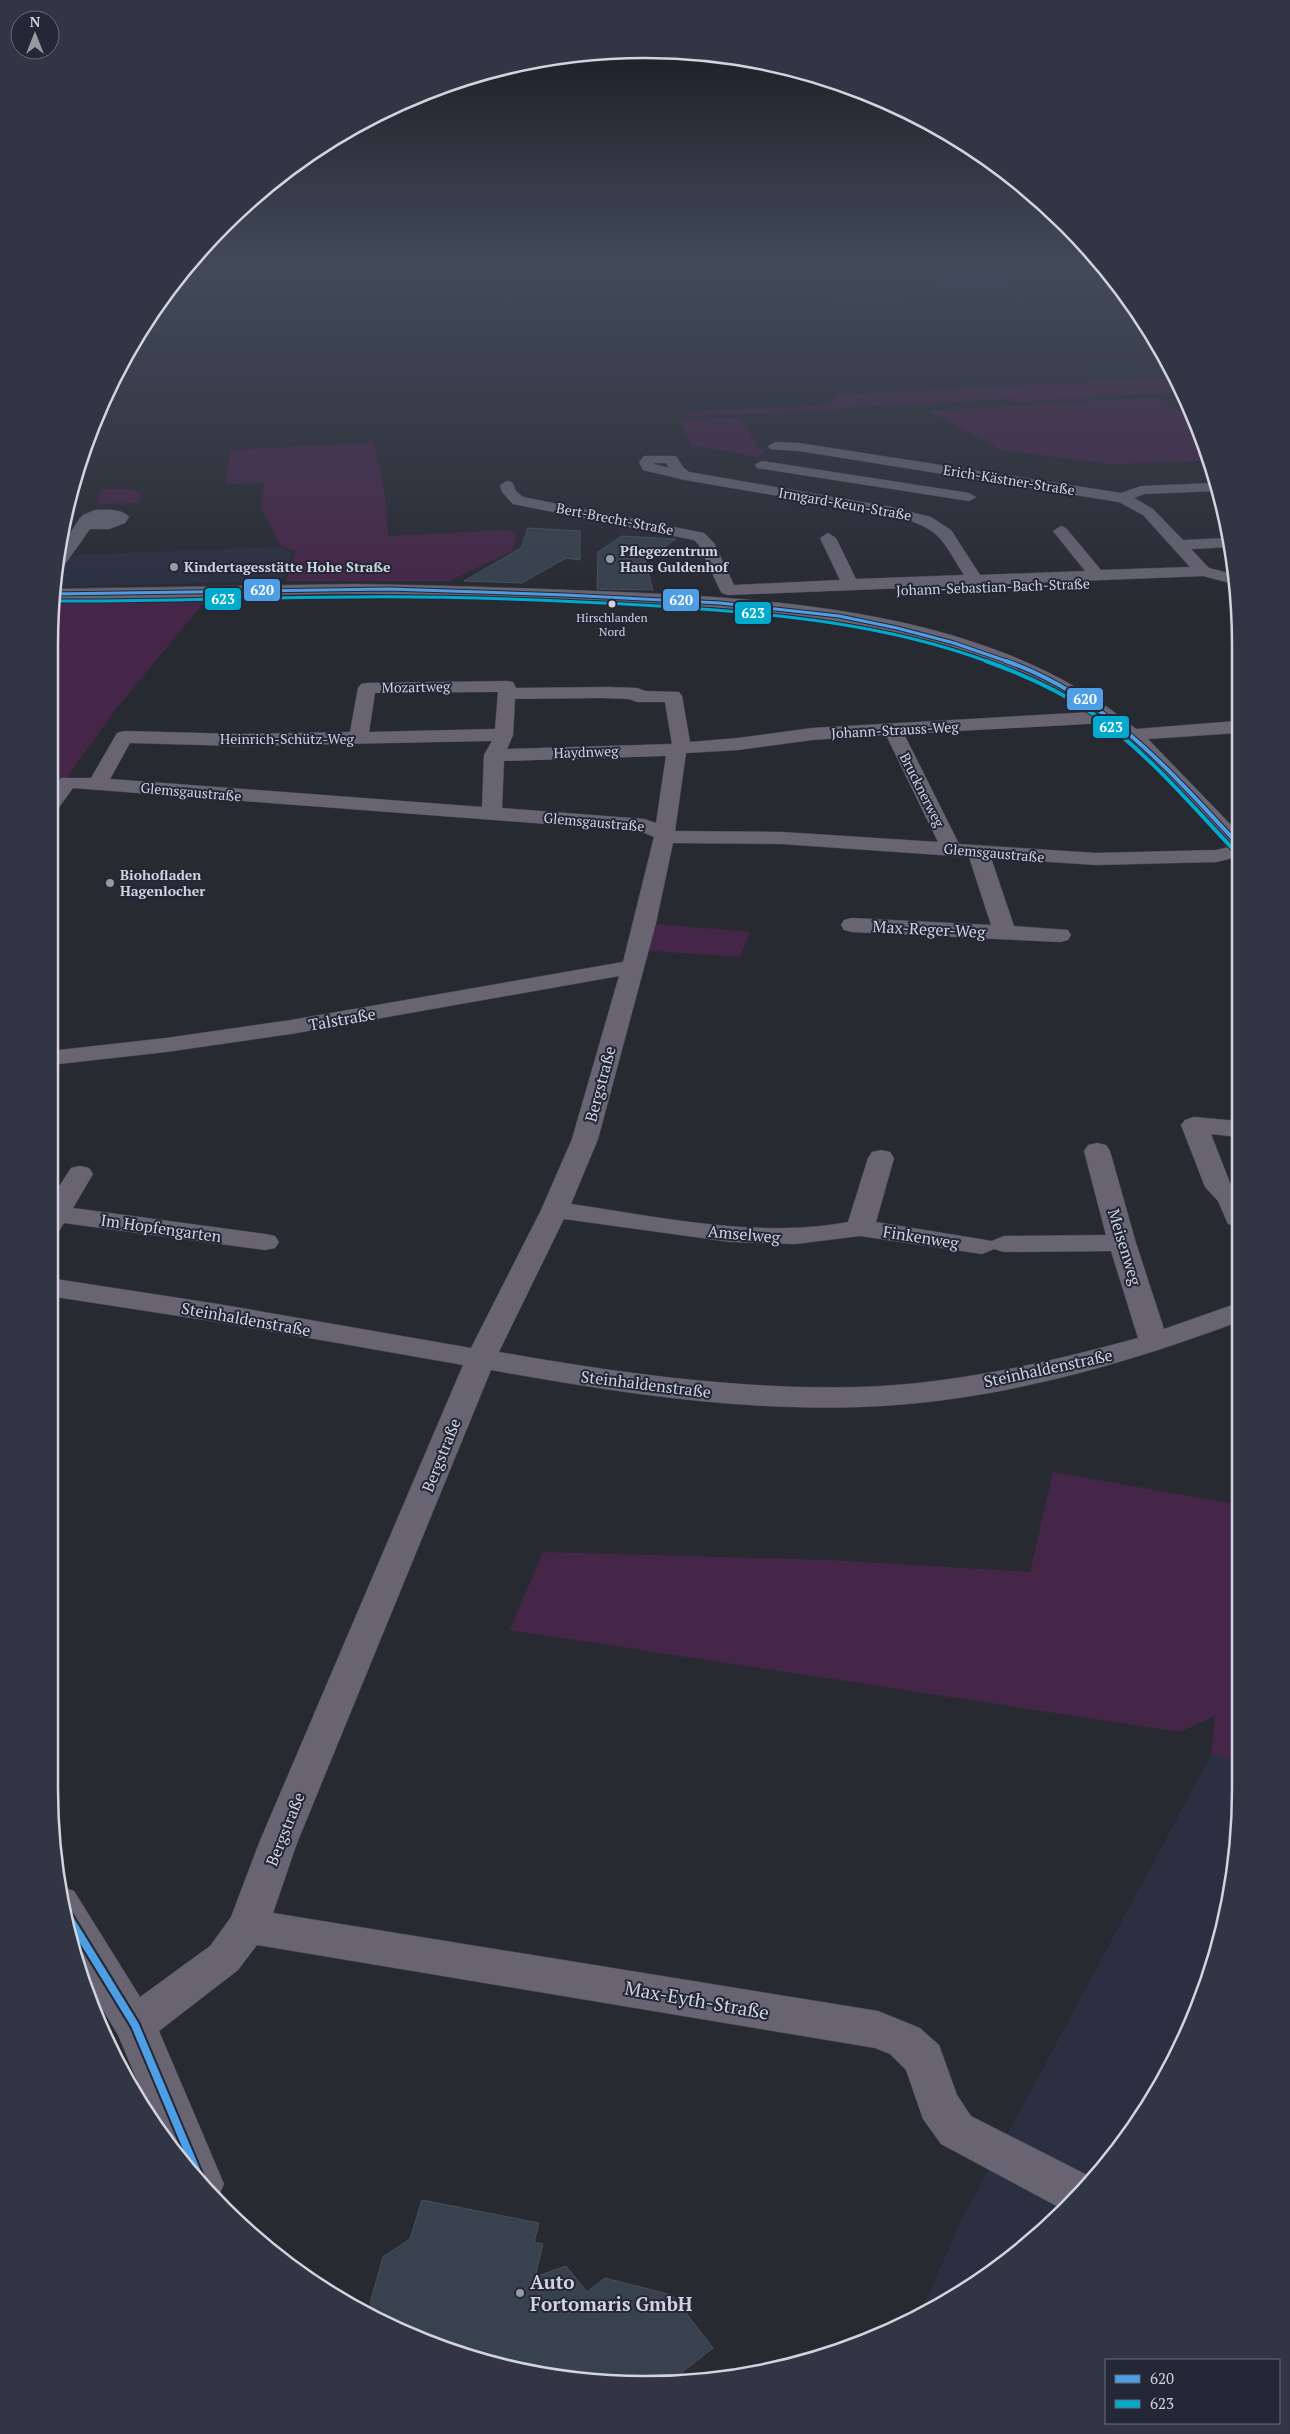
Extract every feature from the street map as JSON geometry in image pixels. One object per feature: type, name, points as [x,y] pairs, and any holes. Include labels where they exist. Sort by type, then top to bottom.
[{"type":"street","name":"Erich-Kästner-Straße","points":[[775,446],[820,450],[1123,498],[1148,512],[1203,571]]},
{"type":"street","name":"Erich-Kästner-Straße","points":[[820,450],[889,447],[896,462]]},
{"type":"street","points":[[865,481],[896,462]]},
{"type":"street","name":"Erich-Kästner-Straße","points":[[762,465],[969,497]]},
{"type":"street","name":"Irmgard-Keun-Straße","points":[[685,476],[891,511],[926,520],[946,533],[976,580]]},
{"type":"street","name":"Bert-Brecht-Straße","points":[[507,485],[509,492],[518,501],[699,536],[706,542],[723,596]]},
{"type":"street","name":"Erich-Kästner-Straße","points":[[1123,498],[1141,490],[1210,487]]},
{"type":"street","points":[[65,552],[86,524]]},
{"type":"street","name":"Johann-Sebastian-Bach-Straße","points":[[1061,531],[1097,575]]},
{"type":"street","points":[[828,538],[851,585]]},
{"type":"street","points":[[1180,545],[1223,543]]},
{"type":"street","name":"Johann-Sebastian-Bach-Straße","points":[[723,596],[851,585],[1203,571],[1228,579]]},
{"type":"street","name":"Johann-Sebastian-Bach-Straße","points":[[760,597],[1228,581]]},
{"type":"street","points":[[60,594],[386,589],[723,596],[857,620],[939,639],[1011,664],[1065,687],[1132,735],[1228,822]]},
{"type":"street","name":"Mozartweg","points":[[359,738],[367,688],[507,686],[507,694],[608,692],[609,694],[637,693],[638,697],[673,696]]},
{"type":"street","points":[[492,814],[494,755],[504,735],[507,694]]},
{"type":"street","name":"Bergstraße","points":[[135,2025],[224,1958],[248,1926],[278,1843],[410,1532],[480,1358],[555,1210],[585,1139],[638,950],[664,837],[680,749],[673,696]]},
{"type":"street","name":"Johann-Strauss-Weg","points":[[680,749],[738,744],[812,734],[892,731],[1109,717]]},
{"type":"street","points":[[1132,735],[1232,727]]},
{"type":"street","name":"Brucknerweg","points":[[892,731],[952,850]]},
{"type":"street","name":"Heinrich-Schütz-Weg","points":[[97,784],[124,737],[239,740],[504,735]]},
{"type":"street","name":"Haydnweg","points":[[494,755],[680,749]]},
{"type":"street","name":"Glemsgaustraße","points":[[58,795],[68,782],[644,825],[661,832],[664,837],[782,838],[1052,858],[1124,859],[1216,856],[1232,853]]},
{"type":"street","name":"Max-Reger-Weg","points":[[978,852],[1004,933]]},
{"type":"street","name":"Max-Reger-Weg","points":[[852,925],[1060,936]]},
{"type":"street","name":"Talstraße","points":[[58,1057],[291,1028],[632,967]]},
{"type":"street","points":[[1232,1128],[1194,1125],[1218,1187],[1230,1197],[1232,1202]]},
{"type":"street","name":"Meisenweg","points":[[1098,1151],[1122,1243],[1154,1343]]},
{"type":"street","points":[[860,1228],[881,1158]]},
{"type":"street","points":[[58,1211],[80,1174]]},
{"type":"street","name":"Amselweg","points":[[555,1210],[729,1234],[782,1238],[829,1235],[860,1228]]},
{"type":"street","name":"Im Hopfengarten","points":[[58,1221],[265,1242]]},
{"type":"street","name":"Finkenweg","points":[[860,1228],[993,1245],[1122,1243]]},
{"type":"street","name":"Steinhaldenstraße","points":[[58,1288],[591,1378],[731,1395],[860,1398],[945,1388],[1039,1373],[1232,1322]]},
{"type":"street","name":"Max-Eyth-Straße","points":[[248,1926],[878,2030],[905,2041],[924,2059],[938,2105],[956,2130],[1072,2191]]},
{"type":"street","points":[[74,1927],[135,2025],[194,2165]]},
{"type":"shaded area","points":[[1143,379],[1169,379],[1175,392],[1016,402],[1013,399],[838,408],[839,411],[687,416],[686,412],[828,405],[838,395]]},
{"type":"shaded area","points":[[1157,397],[1186,416],[1203,461],[1110,464],[1002,450],[929,411]]},
{"type":"shaded area","points":[[741,418],[758,449],[766,449],[759,457],[691,445],[680,420]]},
{"type":"shaded area","points":[[374,443],[384,486],[388,536],[504,530],[517,533],[512,551],[449,581],[286,581],[296,551],[281,546],[261,508],[264,483],[226,484],[230,450]]},
{"type":"shaded area","points":[[101,489],[129,489],[142,492],[139,503],[97,504]]},
{"type":"shaded area","name":"Kindertagesstätte Hohe Straße","points":[[278,547],[292,553],[282,581],[61,587],[63,566],[70,555]]},
{"type":"shaded area","points":[[206,600],[116,709],[58,790],[58,645],[59,603]]},
{"type":"shaded area","points":[[645,923],[750,932],[740,957],[638,950]]},
{"type":"shaded area","points":[[1053,1472],[1232,1504],[1232,1759],[1211,1755],[1215,1716],[1180,1732],[510,1630],[543,1552],[829,1560],[1030,1572]]},
{"type":"shaded area","points":[[1211,1755],[1232,1759],[1231,1827],[1221,1904],[1201,1978],[1188,2014],[1154,2083],[1111,2147],[1060,2204],[1003,2255],[924,2306],[961,2221]]},
{"type":"building","points":[[528,528],[580,531],[580,560],[566,558],[522,583],[464,581],[521,548]]},
{"type":"building","points":[[622,536],[676,539],[645,560],[653,590],[597,589],[598,552]]},
{"type":"building","name":"Auto Fortomaris GmbH","points":[[422,2200],[539,2223],[534,2242],[543,2244],[535,2277],[566,2266],[587,2292],[605,2278],[672,2295],[713,2348],[678,2375],[645,2376],[607,2375],[530,2365],[456,2345],[420,2332],[385,2316],[374,2310],[370,2303],[383,2257],[410,2239]]},
{"type":"transit line","name":"620","points":[[60,594],[354,589],[531,593],[661,599],[780,608],[839,616],[897,628],[954,643],[1010,662],[1064,687],[1089,702],[1135,737],[1178,779],[1232,838]]},
{"type":"transit line","name":"623","points":[[60,601],[356,597],[437,597],[557,601],[746,613],[857,627],[912,638],[966,653],[1017,672],[1065,696],[1089,711],[1112,728],[1154,766],[1232,848]]},
{"type":"transit line","name":"620","points":[[74,1927],[135,2025],[194,2165]]},
{"type":"place","name":"Pflegezentrum Haus Guldenhof","points":[[610,559]]},
{"type":"place","name":"Kindertagesstätte Hohe Straße","points":[[174,567]]},
{"type":"place","name":"Hirschlanden Nord","points":[[612,604]]},
{"type":"place","name":"Biohofladen Hagenlocher","points":[[110,883]]},
{"type":"place","name":"Auto Fortomaris GmbH","points":[[520,2293]]}]
